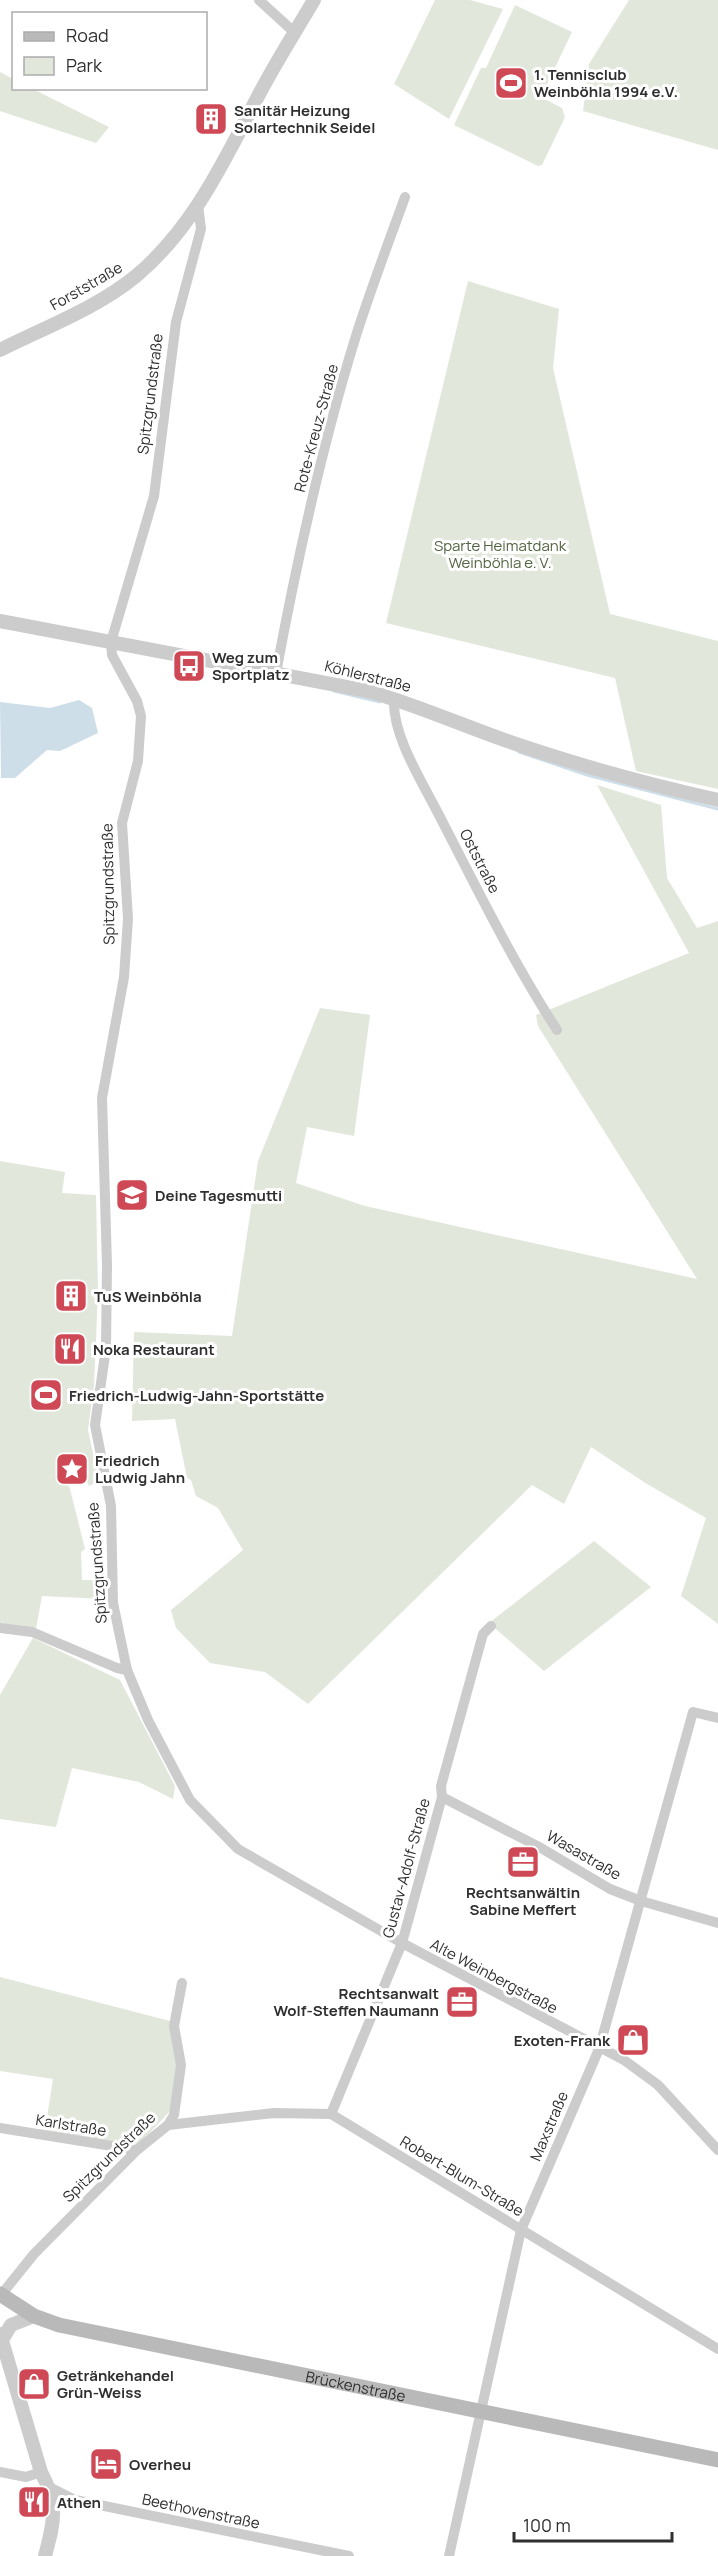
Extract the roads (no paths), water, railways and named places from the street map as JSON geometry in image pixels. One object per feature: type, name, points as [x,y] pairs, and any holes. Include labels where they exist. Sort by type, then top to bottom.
[{"type":"main road","name":"Brückenstraße","points":[[0,2296],[34,2316],[71,2327],[718,2460]]},
{"type":"street","points":[[259,0],[294,33]]},
{"type":"street","points":[[198,205],[215,179],[314,0]]},
{"type":"street","name":"Rote-Kreuz-Straße","points":[[276,673],[298,556],[326,444],[355,340],[405,197]]},
{"type":"street","name":"Forststraße","points":[[0,350],[98,302],[127,283],[155,258],[198,205]]},
{"type":"street","name":"Spitzgrundstraße","points":[[198,205],[201,229],[176,322],[154,496],[111,642],[112,655],[136,700],[141,716],[138,761],[122,823],[128,919],[124,977],[102,1098],[106,1348],[95,1425],[111,1506],[113,1603],[127,1670],[148,1720],[190,1800],[238,1849]]},
{"type":"street","name":"Köhlerstraße","points":[[0,621],[368,691],[518,745],[645,783],[718,800]]},
{"type":"street","name":"Oststraße","points":[[394,699],[393,714],[421,778],[474,884],[557,1030]]},
{"type":"street","name":"Gustav-Adolf-Straße","points":[[331,2114],[402,1943],[442,1797],[441,1786],[478,1649],[483,1634],[491,1626]]},
{"type":"street","points":[[0,1628],[33,1632],[117,1668],[127,1670]]},
{"type":"street","name":"Maxstraße","points":[[449,2556],[521,2230],[599,2049],[693,1712],[718,1718]]},
{"type":"street","name":"Wasastraße","points":[[442,1797],[541,1848],[610,1889],[641,1901],[718,1923]]},
{"type":"street","name":"Alte Weinbergstraße","points":[[238,1849],[402,1943],[599,2049],[624,2060],[658,2085],[718,2150]]},
{"type":"street","name":"Spitzgrundstraße","points":[[0,2296],[34,2254],[137,2151],[168,2125],[174,2115],[181,2065],[174,2026],[182,1983]]},
{"type":"street","points":[[168,2125],[274,2113],[331,2114]]},
{"type":"street","name":"Robert-Blum-Straße","points":[[331,2114],[718,2349]]},
{"type":"street","name":"Karlstraße","points":[[0,2128],[137,2151]]},
{"type":"street","points":[[34,2316],[11,2325],[1,2337],[41,2472],[49,2487],[55,2509],[45,2556]]},
{"type":"street","points":[[0,2472],[26,2477],[41,2472]]},
{"type":"street","name":"Beethovenstraße","points":[[49,2487],[75,2500],[349,2556]]},
{"type":"waterway","points":[[232,672],[256,677]]},
{"type":"waterway","points":[[334,691],[380,702]]},
{"type":"waterway","points":[[519,752],[587,775],[718,809]]},
{"type":"place","name":"1. Tennisclub Weinböhla 1994 e.V.","points":[[511,83]]},
{"type":"place","name":"Sanitär Heizung Solartechnik Seidel","points":[[211,119]]},
{"type":"place","name":"Weg zum Sportplatz","points":[[189,666]]},
{"type":"place","name":"Deine Tagesmutti","points":[[132,1195]]},
{"type":"place","name":"TuS Weinböhla","points":[[71,1296]]},
{"type":"place","name":"Noka Restaurant","points":[[70,1349]]},
{"type":"place","name":"Friedrich-Ludwig-Jahn-Sportstätte","points":[[46,1395]]},
{"type":"place","name":"Friedrich Ludwig Jahn","points":[[72,1469]]},
{"type":"place","name":"Rechtsanwältin Sabine Meffert","points":[[523,1862]]},
{"type":"place","name":"Rechtsanwalt Wolf-Steffen Naumann","points":[[462,2002]]},
{"type":"place","name":"Exoten-Frank","points":[[633,2040]]},
{"type":"place","name":"Getränkehandel Grün-Weiss","points":[[34,2384]]},
{"type":"place","name":"Overheu","points":[[106,2464]]},
{"type":"place","name":"Athen","points":[[34,2502]]},
{"type":"park label","name":"Sparte Heimatdank Weinböhla e. V.","points":[[500,554]]}]
